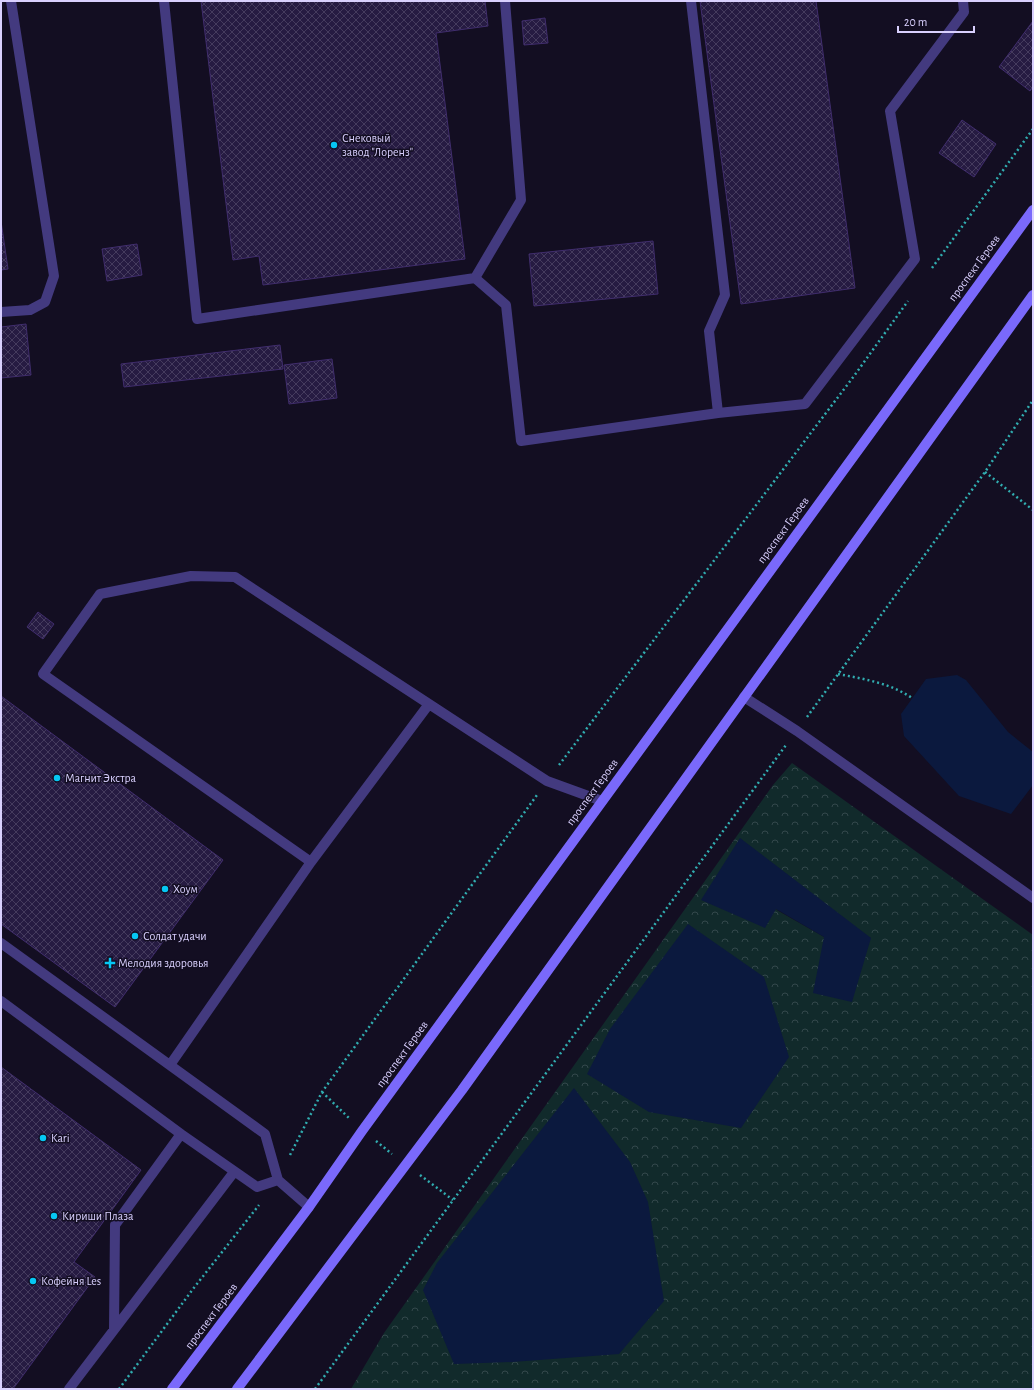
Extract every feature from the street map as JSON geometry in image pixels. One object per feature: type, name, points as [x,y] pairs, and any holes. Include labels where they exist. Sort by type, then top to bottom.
[{"type":"main road","name":"проспект Героев","points":[[172,1389],[309,1207],[362,1130],[1033,210]]},
{"type":"main road","points":[[237,1389],[462,1090],[1033,295]]},
{"type":"lane","points":[[1,312],[30,310],[45,302],[54,276],[11,1]]},
{"type":"lane","points":[[164,1],[197,318],[475,278],[506,305],[521,440],[718,413],[804,404],[915,259],[890,111],[964,12],[963,1]]},
{"type":"lane","points":[[475,278],[521,200],[505,1]]},
{"type":"lane","points":[[691,1],[725,295],[709,331],[718,413]]},
{"type":"lane","points":[[311,862],[43,674],[100,594],[191,576],[235,577],[547,781],[602,801]]},
{"type":"lane","points":[[744,697],[797,731],[1033,898]]},
{"type":"lane","points":[[170,1065],[311,862],[429,704]]},
{"type":"lane","points":[[1,943],[266,1134],[278,1180],[309,1207]]},
{"type":"lane","points":[[1,1001],[181,1134],[257,1187],[278,1180]]},
{"type":"lane","points":[[114,1330],[115,1225],[181,1134]]},
{"type":"lane","points":[[69,1389],[234,1172]]},
{"type":"path","points":[[927,275],[1033,129]]},
{"type":"path","points":[[119,1389],[193,1289],[278,1180],[322,1092],[547,781],[854,376],[909,300]]},
{"type":"path","points":[[315,1389],[797,731],[985,472],[1033,400]]},
{"type":"path","points":[[985,472],[1033,510]]},
{"type":"path","points":[[838,674],[887,685],[902,691],[912,698]]},
{"type":"path","points":[[322,1092],[362,1130],[453,1200]]},
{"type":"green space","points":[[792,763],[1033,935],[1033,1389],[351,1389],[384,1333],[773,785]],"holes":[[[775,909],[871,938],[824,937]]]},
{"type":"water","points":[[957,675],[966,680],[1008,732],[1033,752],[1033,785],[1011,814],[959,796],[904,736],[901,714],[926,679]]},
{"type":"water","points":[[740,838],[871,938],[852,1002],[813,993],[824,937],[776,909],[765,928],[701,900]]},
{"type":"water","points":[[688,924],[764,977],[789,1057],[741,1128],[649,1112],[587,1074],[610,1029]]},
{"type":"water","points":[[574,1088],[630,1162],[648,1202],[664,1301],[619,1354],[512,1362],[454,1364],[423,1290],[437,1263]]},
{"type":"building","name":"Снековый завод \"Лоренз\"","points":[[201,1],[485,1],[488,26],[436,33],[465,259],[263,285],[259,256],[233,260]]},
{"type":"building","points":[[700,1],[816,1],[855,288],[741,304]]},
{"type":"building","points":[[545,18],[548,43],[524,45],[522,21]]},
{"type":"building","points":[[1033,21],[1033,87],[1030,91],[999,67]]},
{"type":"building","points":[[962,120],[996,144],[974,177],[939,153]]},
{"type":"building","points":[[1,221],[8,269],[1,270]]},
{"type":"building","points":[[653,241],[658,294],[534,306],[529,254]]},
{"type":"building","points":[[137,244],[142,275],[107,281],[102,249]]},
{"type":"building","points":[[26,324],[31,375],[1,378],[1,327]]},
{"type":"building","points":[[280,345],[283,369],[124,387],[121,364]]},
{"type":"building","points":[[332,359],[337,398],[289,404],[284,365]]},
{"type":"building","points":[[38,612],[54,624],[43,639],[27,627]]},
{"type":"building","name":"Магнит Экстра","points":[[1,696],[223,860],[115,1007],[1,924]]},
{"type":"building","name":"Кириши Плаза","points":[[1,1067],[141,1170],[74,1262],[95,1277],[13,1389],[1,1389]]},
{"type":"place","name":"Снековый завод \"Лоренз\"","points":[[334,145]]},
{"type":"place","name":"Магнит Экстра","points":[[57,778]]},
{"type":"place","name":"Хоум","points":[[165,889]]},
{"type":"place","name":"Солдат удачи","points":[[135,936]]},
{"type":"place","name":"Мелодия здоровья","points":[[110,963]]},
{"type":"place","name":"Kari","points":[[43,1138]]},
{"type":"place","name":"Кириши Плаза","points":[[54,1216]]},
{"type":"place","name":"Кофейня Les","points":[[33,1281]]}]
